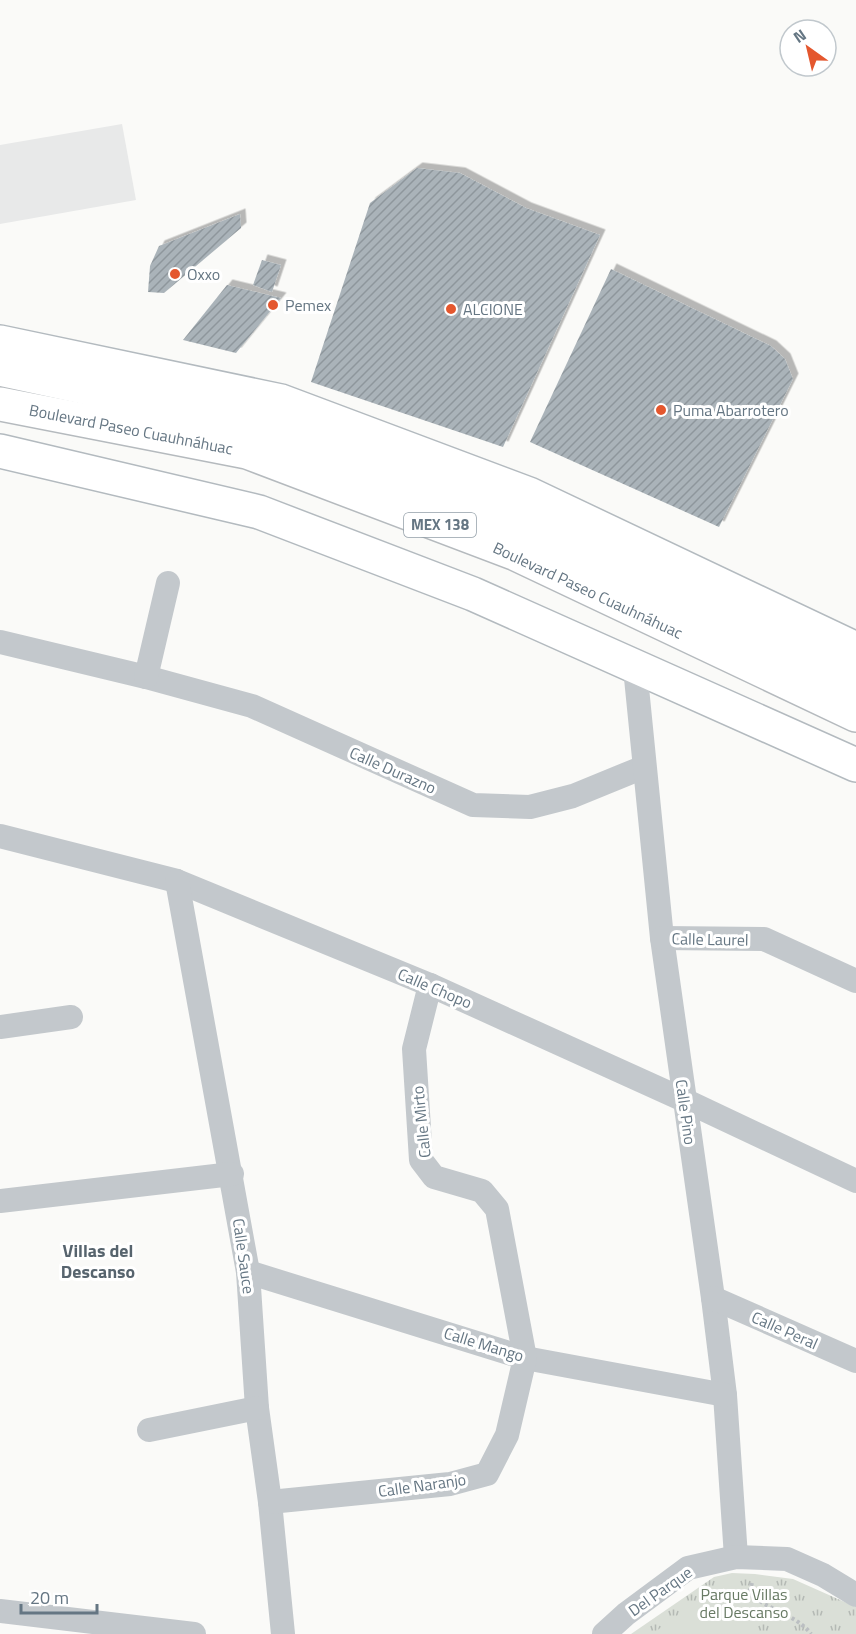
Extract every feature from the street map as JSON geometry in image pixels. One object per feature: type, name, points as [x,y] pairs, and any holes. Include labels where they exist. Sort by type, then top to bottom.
[{"type":"street","points":[[0,342],[281,401],[529,494],[856,649]]},
{"type":"street","name":"Boulevard Paseo Cuauhnáhuac","points":[[0,369],[254,424],[527,527],[856,682]]},
{"type":"street","name":"Boulevard Paseo Cuauhnáhuac","points":[[0,404],[247,452],[516,554],[856,715]]},
{"type":"street","points":[[0,451],[259,512],[472,594],[856,765]]},
{"type":"street","points":[[146,677],[168,583]]},
{"type":"street","name":"Calle Durazno","points":[[0,642],[146,677],[252,706],[473,805],[530,807],[573,796],[644,767]]},
{"type":"street","name":"Calle Pino","points":[[635,668],[662,938],[725,1395],[736,1557]]},
{"type":"street","name":"Calle Chopo","points":[[0,836],[177,881],[430,985],[856,1181]]},
{"type":"street","name":"Calle Sauce","points":[[177,881],[248,1272],[257,1408],[270,1502],[283,1634]]},
{"type":"street","name":"Calle Laurel","points":[[662,938],[764,939],[856,981]]},
{"type":"street","name":"Calle Mirto","points":[[430,985],[414,1049],[422,1160],[434,1177],[482,1191],[497,1209],[525,1358]]},
{"type":"street","points":[[0,1027],[71,1017]]},
{"type":"street","points":[[0,1201],[232,1174]]},
{"type":"street","name":"Calle Mango","points":[[248,1272],[525,1358],[725,1395]]},
{"type":"street","name":"Calle Peral","points":[[713,1298],[856,1361]]},
{"type":"street","name":"Calle Naranjo","points":[[270,1502],[450,1484],[487,1474],[507,1435],[525,1358]]},
{"type":"street","points":[[148,1430],[257,1408]]},
{"type":"street","name":"Del Parque","points":[[604,1634],[626,1614],[688,1568],[736,1557],[787,1559],[823,1575],[856,1595]]},
{"type":"street","points":[[0,1611],[194,1634]]},
{"type":"path","points":[[756,1580],[750,1583],[749,1593],[759,1602],[801,1624],[811,1634]]},
{"type":"shaded area","points":[[122,124],[136,200],[0,224],[0,145]]},
{"type":"green space","name":"Parque Villas del Descanso","points":[[732,1573],[793,1579],[856,1607],[856,1634],[631,1634],[714,1577]]},
{"type":"green space","points":[[711,1591],[741,1633],[652,1634]]},
{"type":"building","name":"ALCIONE","points":[[417,168],[460,173],[526,208],[600,235],[503,447],[311,382],[370,203]]},
{"type":"building","points":[[240,214],[241,228],[164,293],[148,292],[150,266],[159,246]]},
{"type":"building","points":[[262,260],[281,265],[272,292],[253,285]]},
{"type":"building","name":"Puma Abarrotero","points":[[611,269],[771,346],[785,359],[793,379],[719,527],[530,442]]},
{"type":"building","points":[[227,285],[281,298],[236,353],[183,340]]},
{"type":"place","name":"Oxxo","points":[[175,274]]},
{"type":"place","name":"Pemex","points":[[273,305]]},
{"type":"place","name":"ALCIONE","points":[[451,309]]},
{"type":"place","name":"Puma Abarrotero","points":[[661,410]]},
{"type":"district","name":"Villas del Descanso","points":[[98,1261]]}]
